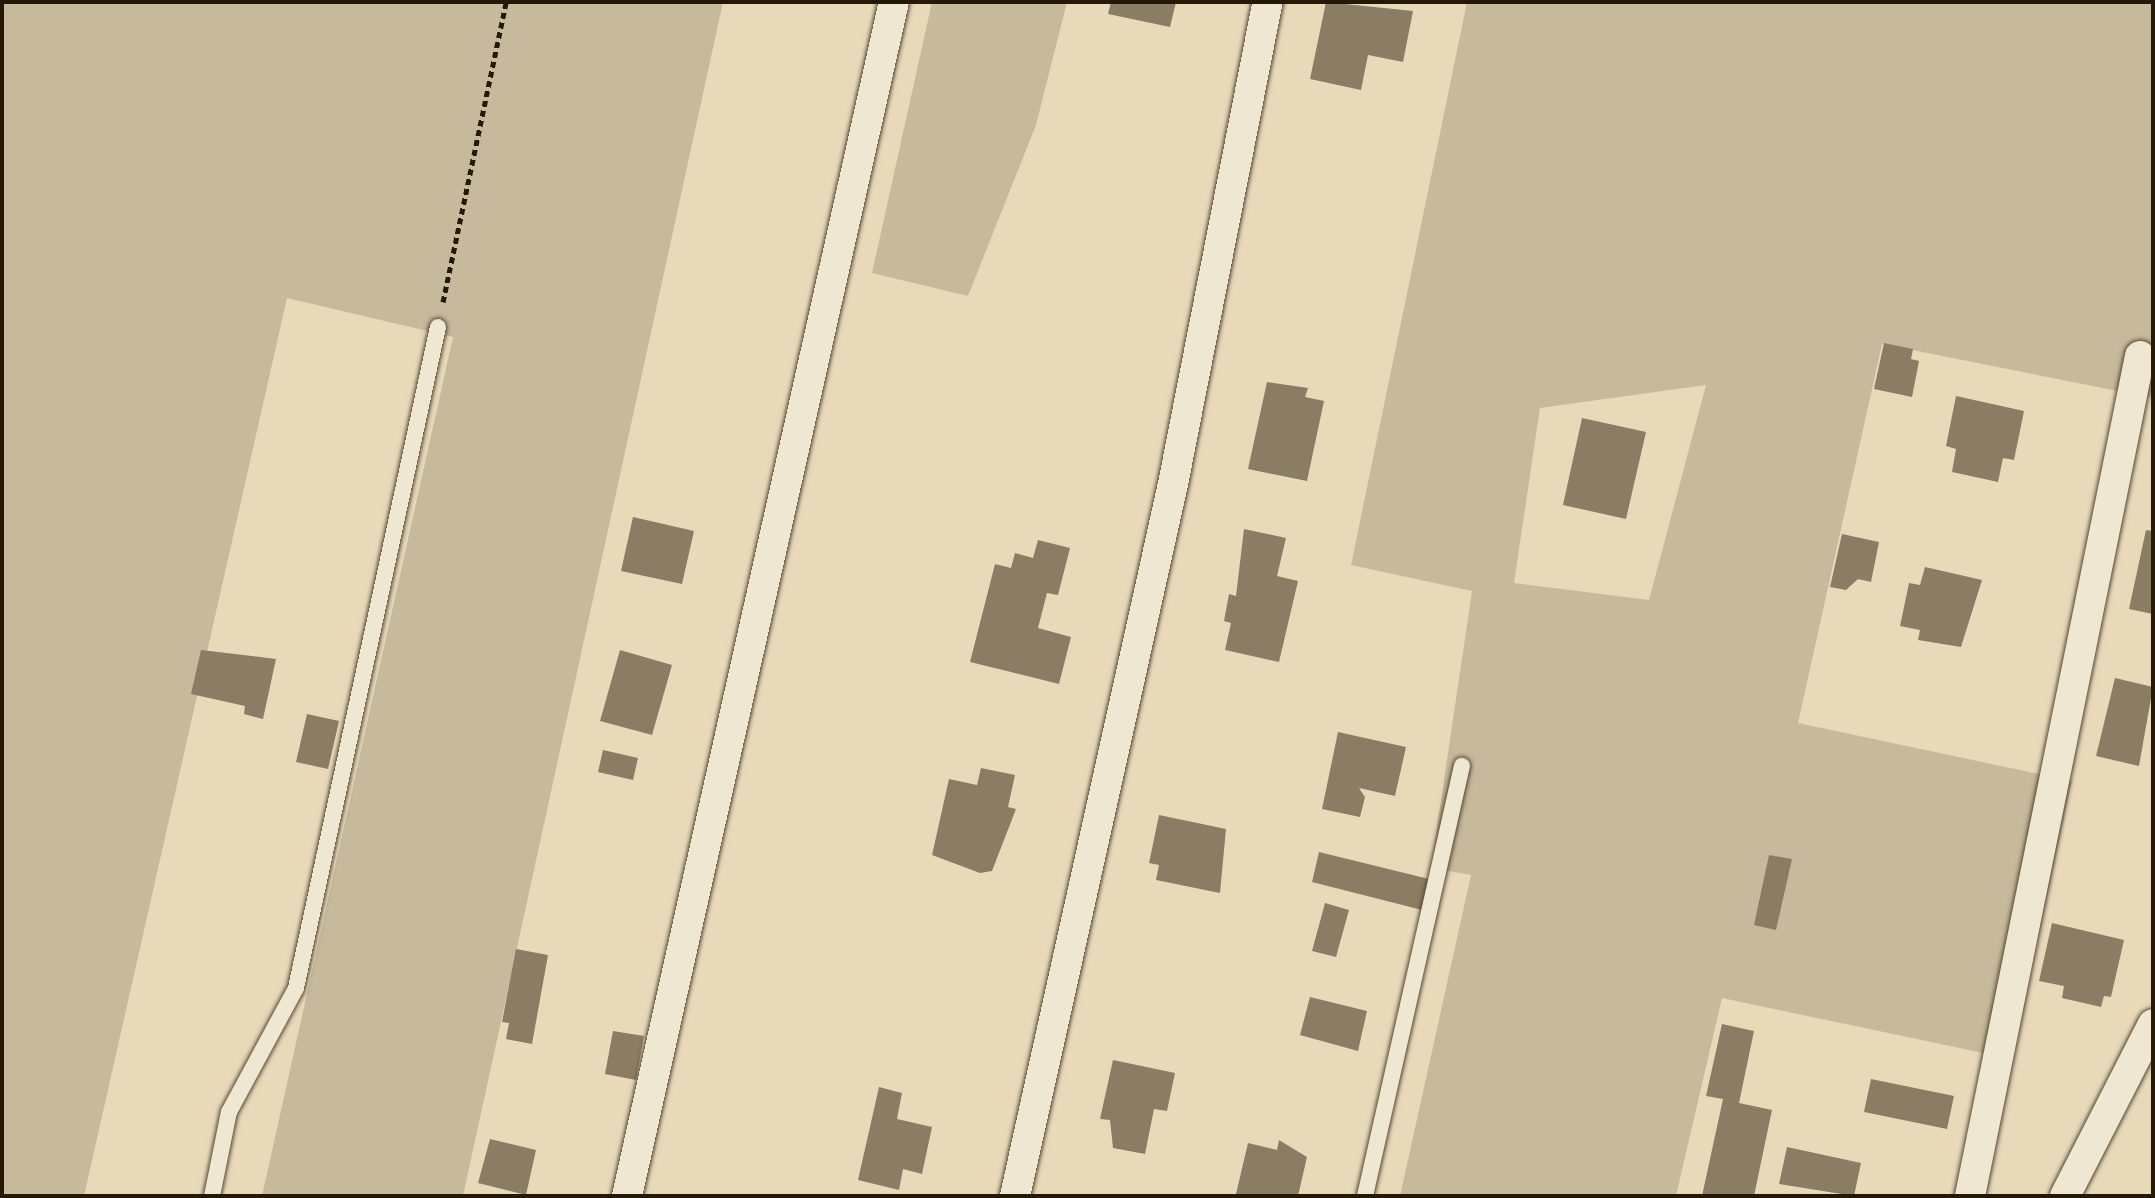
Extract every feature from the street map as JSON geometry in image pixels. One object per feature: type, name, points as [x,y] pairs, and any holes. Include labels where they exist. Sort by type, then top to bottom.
[{"type":"street","points":[[627,1196],[894,2]]},
{"type":"street","points":[[1015,1196],[1173,484],[1268,2]]},
{"type":"street","points":[[1970,1196],[2140,356]]},
{"type":"street","points":[[2065,1196],[2153,1024]]},
{"type":"lane","points":[[212,1196],[229,1112],[296,988],[438,327]]},
{"type":"lane","points":[[1365,1196],[1462,766]]},
{"type":"path","points":[[438,327],[506,2]]},
{"type":"shaded area","points":[[2,2],[723,2],[463,1196],[262,1196],[453,337],[287,298],[84,1196],[2,1196]]},
{"type":"shaded area","points":[[932,2],[1067,2],[1036,125],[968,296],[872,273]]},
{"type":"shaded area","points":[[1467,2],[2153,2],[2153,398],[1882,344],[1798,723],[2072,781],[2012,1059],[1722,998],[1676,1196],[1400,1196],[1471,875],[1431,868],[1472,591],[1351,565]],"holes":[[[1706,385],[1649,600],[1514,583],[1540,408]]]},
{"type":"building","points":[[1111,2],[1176,2],[1170,27],[1108,14]]},
{"type":"building","points":[[1326,2],[1413,11],[1403,62],[1368,55],[1361,90],[1310,79]]},
{"type":"building","points":[[1884,343],[1913,349],[1911,359],[1919,361],[1912,397],[1874,389]]},
{"type":"building","points":[[1267,382],[1308,388],[1305,397],[1324,401],[1307,481],[1248,469]]},
{"type":"building","points":[[1956,396],[2024,411],[2014,460],[2003,458],[1998,482],[1952,472],[1956,449],[1946,446]]},
{"type":"building","points":[[1582,418],[1646,432],[1626,519],[1563,505]]},
{"type":"building","points":[[633,517],[694,531],[682,584],[621,571]]},
{"type":"building","points":[[1244,529],[1286,538],[1277,576],[1298,581],[1279,662],[1225,650],[1231,623],[1224,621],[1229,594],[1236,596]]},
{"type":"building","points":[[2146,530],[2153,531],[2153,614],[2129,609]]},
{"type":"building","points":[[1842,534],[1879,542],[1871,582],[1858,579],[1846,590],[1830,587]]},
{"type":"building","points":[[1038,540],[1070,548],[1058,595],[1047,593],[1038,628],[1071,637],[1059,684],[970,662],[995,564],[1011,568],[1015,553],[1033,558]]},
{"type":"building","points":[[1925,567],[1982,580],[1961,647],[1918,640],[1920,630],[1900,626],[1909,583],[1920,585]]},
{"type":"building","points":[[201,650],[276,659],[263,719],[244,714],[245,706],[191,694]]},
{"type":"building","points":[[620,650],[672,665],[652,735],[600,721]]},
{"type":"building","points":[[2115,678],[2153,687],[2139,766],[2096,756]]},
{"type":"building","points":[[307,714],[339,721],[328,769],[296,762]]},
{"type":"building","points":[[1338,732],[1406,747],[1395,796],[1359,788],[1365,797],[1360,817],[1322,809]]},
{"type":"building","points":[[603,750],[638,758],[633,780],[598,772]]},
{"type":"building","points":[[981,768],[1015,775],[1008,807],[1016,809],[992,871],[980,873],[932,855],[949,779],[977,785]]},
{"type":"building","points":[[1159,815],[1226,829],[1220,893],[1156,880],[1159,865],[1149,863]]},
{"type":"building","points":[[1319,852],[1433,880],[1426,911],[1312,882]]},
{"type":"building","points":[[1769,855],[1792,859],[1776,930],[1754,925]]},
{"type":"building","points":[[1325,903],[1349,910],[1336,957],[1312,951]]},
{"type":"building","points":[[2052,923],[2124,940],[2111,997],[2104,996],[2101,1007],[2062,998],[2064,986],[2039,981]]},
{"type":"building","points":[[516,949],[548,955],[532,1044],[506,1039],[509,1023],[502,1022]]},
{"type":"building","points":[[1310,997],[1367,1011],[1358,1051],[1300,1035]]},
{"type":"building","points":[[1722,1024],[1754,1031],[1739,1103],[1772,1110],[1754,1196],[1702,1196],[1723,1099],[1706,1096]]},
{"type":"building","points":[[613,1031],[644,1036],[636,1080],[605,1074]]},
{"type":"building","points":[[1113,1060],[1175,1073],[1167,1111],[1154,1109],[1145,1154],[1113,1148],[1110,1120],[1100,1119]]},
{"type":"building","points":[[1871,1079],[1954,1096],[1947,1129],[1864,1112]]},
{"type":"building","points":[[879,1087],[902,1093],[897,1119],[932,1127],[922,1174],[903,1169],[899,1190],[858,1180]]},
{"type":"building","points":[[490,1139],[536,1150],[526,1195],[478,1183]]},
{"type":"building","points":[[1279,1140],[1307,1157],[1298,1196],[1236,1194],[1248,1143],[1277,1150]]},
{"type":"building","points":[[1787,1147],[1861,1163],[1854,1196],[1779,1184]]}]
